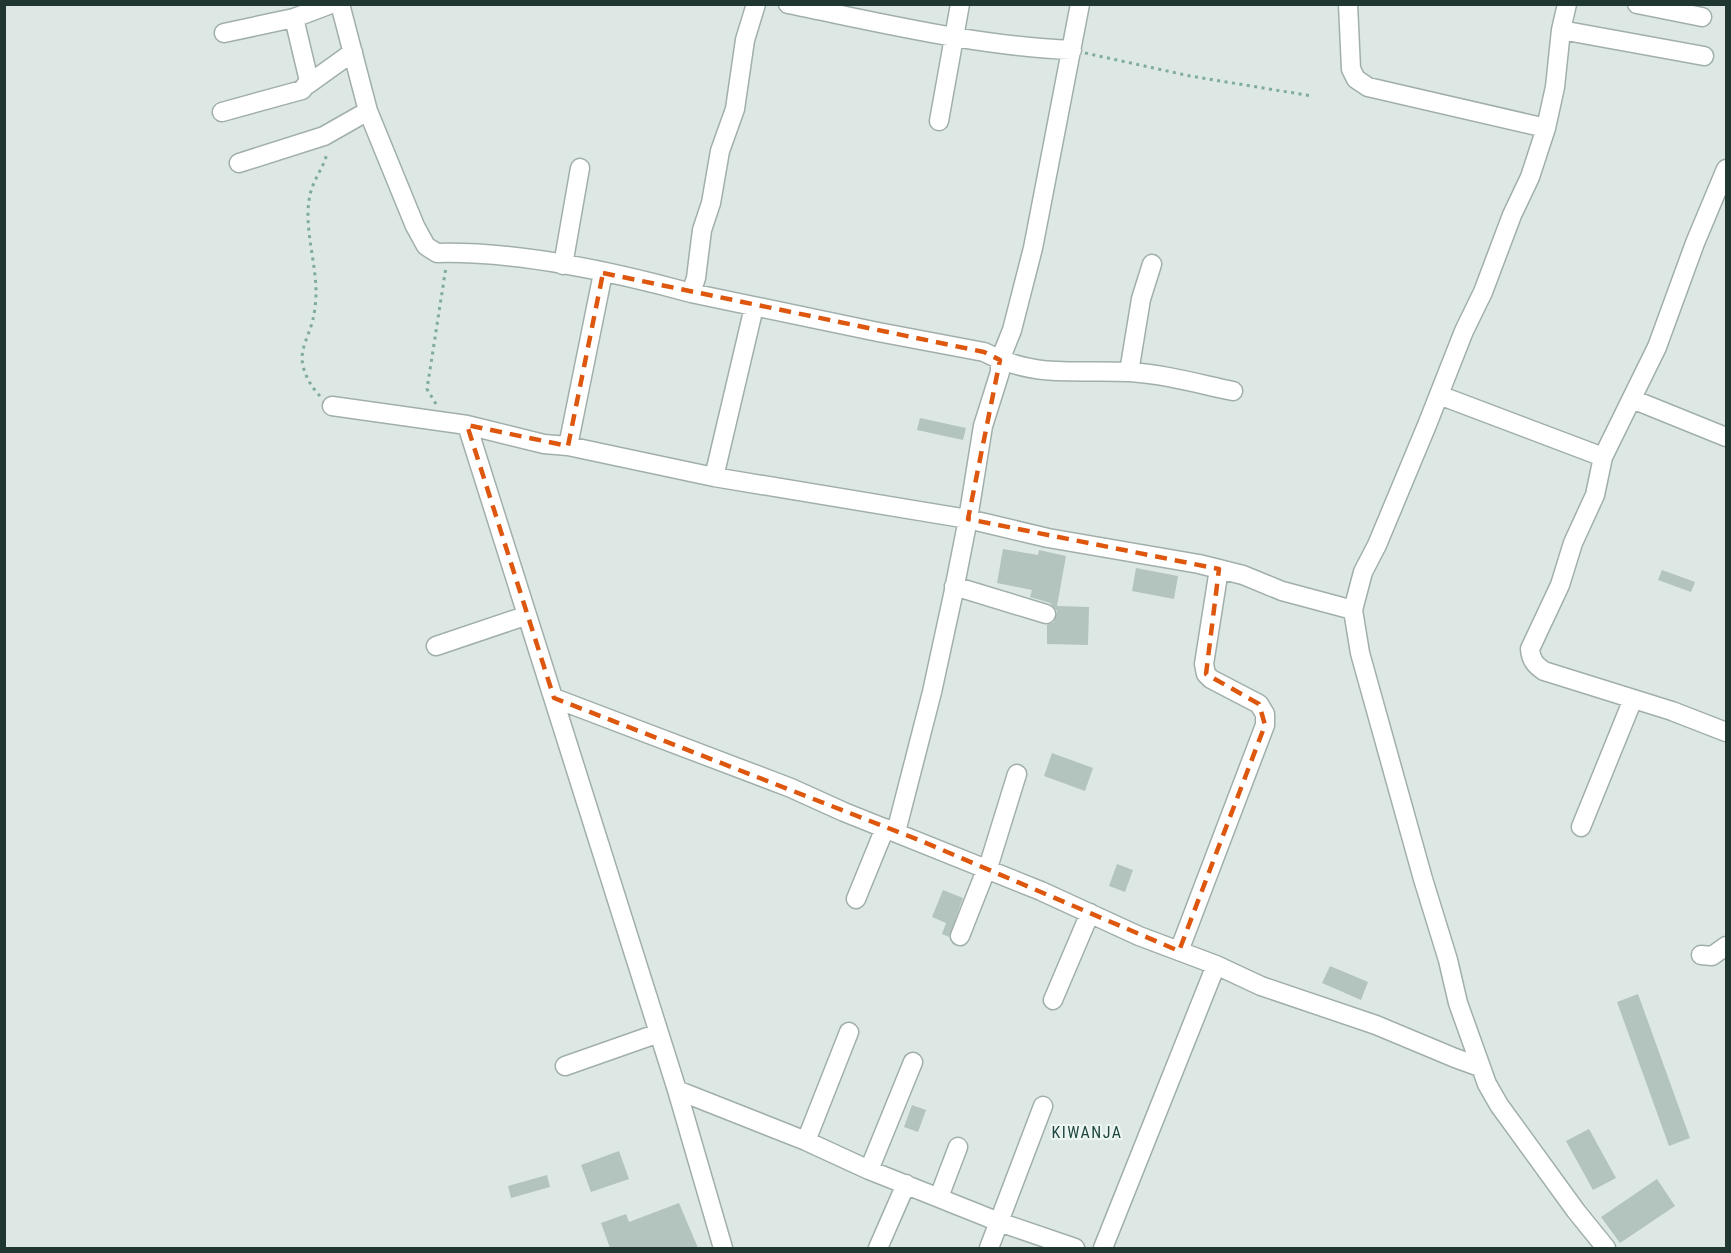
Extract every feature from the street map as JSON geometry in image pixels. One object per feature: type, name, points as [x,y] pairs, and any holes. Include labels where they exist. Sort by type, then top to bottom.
[{"type":"street","points":[[224,33],[294,18],[331,4]]},
{"type":"street","points":[[340,4],[368,111],[415,226],[426,246],[437,253],[518,258],[563,265],[754,307],[984,351],[1000,360],[1040,371],[1129,372],[1233,391]]},
{"type":"street","points":[[692,292],[702,230],[711,203],[720,151],[735,109],[745,40],[756,4]]},
{"type":"street","points":[[788,4],[954,36],[1038,49],[1072,50]]},
{"type":"street","points":[[939,121],[960,4]]},
{"type":"street","points":[[856,899],[890,830],[932,692],[968,519],[982,426],[1000,372],[1000,360],[1012,330],[1033,248],[1080,4]]},
{"type":"street","points":[[1348,4],[1351,69],[1356,79],[1368,87],[1546,128]]},
{"type":"street","points":[[1567,4],[1561,30],[1555,87],[1546,128],[1530,177],[1512,215],[1377,545],[1363,572],[1353,610],[1360,653],[1448,960],[1458,1003],[1487,1084],[1499,1106],[1575,1210],[1606,1248]]},
{"type":"street","points":[[1637,4],[1702,17]]},
{"type":"street","points":[[294,18],[309,81],[307,85]]},
{"type":"street","points":[[1561,30],[1704,56]]},
{"type":"street","points":[[222,112],[302,90],[352,52]]},
{"type":"street","points":[[239,163],[324,136],[368,111]]},
{"type":"street","points":[[563,265],[580,168]]},
{"type":"street","points":[[1726,169],[1723,191],[1695,243],[1657,347],[1603,457],[1595,495],[1573,543],[1560,585],[1530,649],[1531,658],[1544,671],[1634,699],[1726,732]]},
{"type":"street","points":[[1129,372],[1142,299],[1152,264]]},
{"type":"street","points":[[568,446],[603,273]]},
{"type":"street","points":[[714,477],[754,307]]},
{"type":"street","points":[[1439,395],[1603,457]]},
{"type":"street","points":[[1632,399],[1726,437]]},
{"type":"street","points":[[332,406],[467,425],[544,444],[568,446],[714,477],[968,519],[1048,538],[1219,569],[1243,574],[1311,599],[1353,610]]},
{"type":"street","points":[[467,425],[525,616],[554,698],[677,1090],[723,1248]]},
{"type":"street","points":[[1179,951],[1265,725],[1265,714],[1259,704],[1211,679],[1206,674],[1204,664],[1219,569]]},
{"type":"street","points":[[954,586],[1046,614]]},
{"type":"street","points":[[436,646],[525,616]]},
{"type":"street","points":[[554,698],[791,788],[1041,891],[1261,986],[1376,1025],[1480,1066]]},
{"type":"street","points":[[1581,827],[1634,699]]},
{"type":"street","points":[[960,936],[987,870],[1017,774]]},
{"type":"street","points":[[1053,1000],[1090,913]]},
{"type":"street","points":[[1701,955],[1712,956],[1726,946]]},
{"type":"street","points":[[1103,1248],[1215,965]]},
{"type":"street","points":[[806,1141],[849,1032]]},
{"type":"street","points":[[565,1066],[659,1033]]},
{"type":"street","points":[[869,1170],[913,1062]]},
{"type":"street","points":[[677,1090],[999,1222],[1035,1243],[1075,1248]]},
{"type":"street","points":[[989,1248],[1043,1106]]},
{"type":"street","points":[[939,1197],[958,1147]]},
{"type":"street","points":[[878,1248],[906,1184]]},
{"type":"path","points":[[1072,50],[1190,76],[1312,96]]},
{"type":"path","points":[[324,136],[327,150],[325,162],[311,190],[308,217],[316,293],[313,320],[305,342],[302,360],[306,376],[314,390],[332,406]]},
{"type":"path","points":[[444,410],[436,404],[427,389],[448,253]]},
{"type":"highlighted area","points":[[603,273],[984,352],[1000,360],[968,519],[1219,569],[1206,674],[1259,704],[1265,725],[1179,951],[919,840],[554,698],[467,425],[568,446]]},
{"type":"building","points":[[920,418],[966,428],[963,440],[917,430]]},
{"type":"building","points":[[1003,549],[1038,555],[1039,550],[1066,556],[1057,606],[1089,607],[1088,645],[1047,644],[1047,625],[1054,622],[1057,611],[1050,603],[1030,597],[1032,590],[997,583]]},
{"type":"building","points":[[1136,568],[1178,576],[1174,599],[1132,591]]},
{"type":"building","points":[[1662,570],[1695,582],[1691,592],[1658,580]]},
{"type":"building","points":[[1052,753],[1093,768],[1085,791],[1044,776]]},
{"type":"building","points":[[1117,864],[1133,870],[1125,892],[1109,886]]},
{"type":"building","points":[[943,890],[963,898],[949,937],[942,934],[946,923],[932,917]]},
{"type":"building","points":[[1330,966],[1368,982],[1361,1000],[1322,983]]},
{"type":"building","points":[[1638,994],[1690,1138],[1669,1146],[1617,1002]]},
{"type":"building","points":[[912,1105],[926,1110],[918,1132],[904,1127]]},
{"type":"building","points":[[1589,1129],[1616,1178],[1593,1190],[1566,1141]]},
{"type":"building","points":[[619,1151],[629,1179],[591,1192],[581,1165]]},
{"type":"building","points":[[547,1175],[550,1187],[511,1198],[508,1186]]},
{"type":"building","points":[[1657,1179],[1675,1206],[1620,1243],[1601,1217]]},
{"type":"building","points":[[679,1203],[698,1248],[610,1248],[601,1223],[626,1214],[629,1222]]},
{"type":"district","name":"KIWANJA","points":[[1087,1132]]}]
